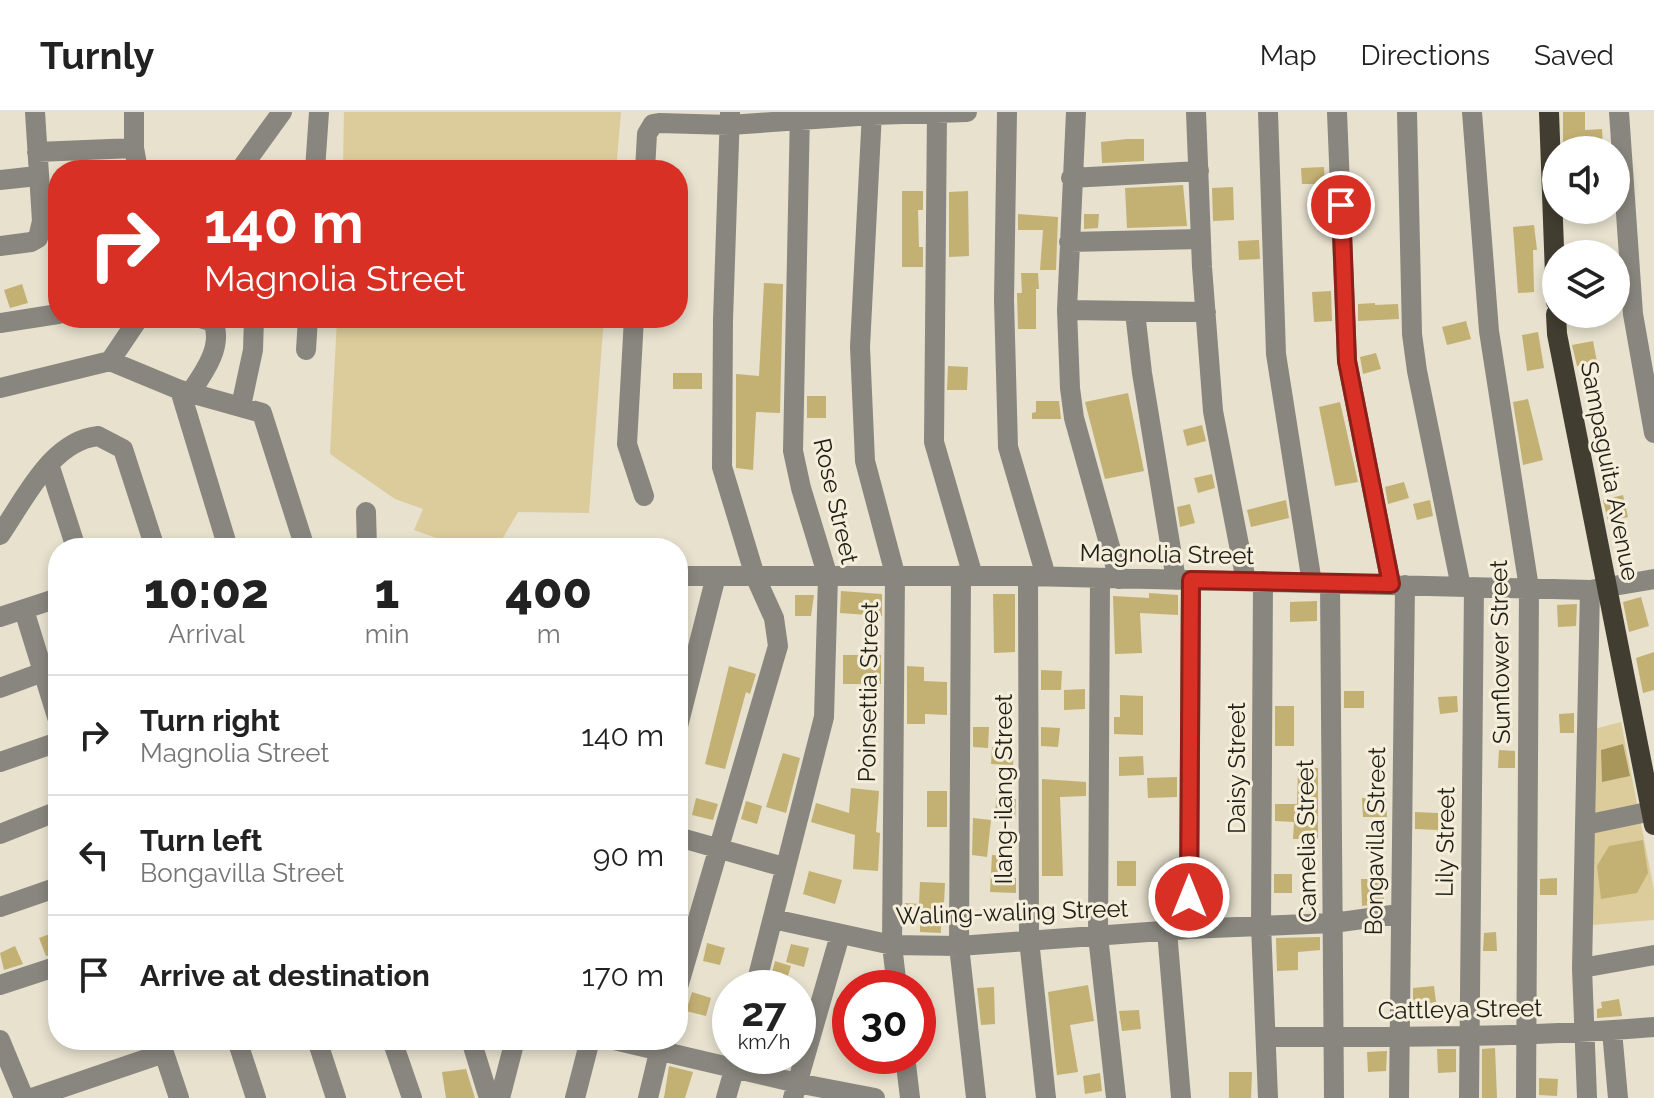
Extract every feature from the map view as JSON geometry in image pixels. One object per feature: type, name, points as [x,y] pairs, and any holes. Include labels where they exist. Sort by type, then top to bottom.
[{"type":"main road","points":[[1549,112],[1554,240]]},
{"type":"main road","name":"Sampaguita Avenue","points":[[1557,328],[1598,590],[1653,818]]},
{"type":"street","points":[[0,246],[31,242],[46,226],[37,176],[35,112]]},
{"type":"street","points":[[134,112],[136,160]]},
{"type":"street","points":[[247,160],[282,112]]},
{"type":"street","points":[[316,160],[319,112]]},
{"type":"street","points":[[646,160],[647,134],[653,124],[730,118],[967,112]]},
{"type":"street","name":"Ilang-ilang Street","points":[[1007,112],[1004,300],[1008,447],[1037,576],[1029,940],[1046,1098]]},
{"type":"street","points":[[1076,112],[1067,310],[1070,388],[1109,579],[1098,936],[1116,1098]]},
{"type":"street","name":"Daisy Street","points":[[1196,112],[1213,411],[1255,581],[1261,925],[1268,1098]]},
{"type":"street","name":"Camelia Street","points":[[1268,112],[1276,354],[1321,583],[1333,923],[1334,1098]]},
{"type":"street","name":"Bongavilla Street","points":[[1337,112],[1347,361],[1398,585],[1399,1098]]},
{"type":"street","name":"Lily Street","points":[[1407,112],[1412,334],[1417,371],[1468,587],[1469,1098]]},
{"type":"street","name":"Sunflower Street","points":[[1472,112],[1489,331],[1529,588],[1526,1098]]},
{"type":"street","points":[[1619,112],[1633,314],[1654,433]]},
{"type":"street","points":[[937,113],[934,442],[967,576],[959,946],[976,1098]]},
{"type":"street","name":"Poinsettia Street","points":[[872,114],[860,347],[865,461],[895,574],[892,945],[895,970]]},
{"type":"street","name":"Rose Street","points":[[760,970],[824,717],[828,577],[793,451],[800,116]]},
{"type":"street","points":[[688,953],[778,646],[774,618],[755,576],[722,467],[730,118]]},
{"type":"street","points":[[37,152],[134,148]]},
{"type":"street","points":[[1071,178],[1199,171]]},
{"type":"street","points":[[0,180],[37,176]]},
{"type":"street","points":[[1069,242],[1201,239]]},
{"type":"street","points":[[1067,310],[1206,312]]},
{"type":"street","points":[[1135,312],[1142,373],[1183,580],[1189,929]]},
{"type":"street","points":[[0,323],[48,316]]},
{"type":"street","points":[[110,361],[132,328]]},
{"type":"street","points":[[185,392],[211,362],[216,328]]},
{"type":"street","points":[[241,406],[253,350],[254,328]]},
{"type":"street","points":[[306,350],[307,328]]},
{"type":"street","points":[[633,328],[627,444],[644,496]]},
{"type":"street","points":[[0,388],[110,361],[185,392],[262,413],[302,538]]},
{"type":"street","points":[[185,392],[225,538]]},
{"type":"street","points":[[0,535],[49,464],[73,443],[98,436],[123,449],[152,538]]},
{"type":"street","points":[[49,464],[73,538]]},
{"type":"street","points":[[366,512],[367,538]]},
{"type":"street","name":"Magnolia Street","points":[[688,576],[1037,576],[1598,590],[1654,579]]},
{"type":"street","points":[[688,687],[716,576]]},
{"type":"street","points":[[1587,1098],[1582,968],[1585,825],[1598,590]]},
{"type":"street","points":[[0,617],[48,602]]},
{"type":"street","points":[[24,610],[48,688]]},
{"type":"street","points":[[0,688],[43,672]]},
{"type":"street","points":[[0,762],[48,745]]},
{"type":"street","points":[[0,834],[48,815]]},
{"type":"street","points":[[1585,825],[1653,818]]},
{"type":"street","points":[[688,840],[784,867]]},
{"type":"street","points":[[0,907],[48,890]]},
{"type":"street","name":"Waling-waling Street","points":[[773,919],[892,945],[959,946],[1189,929],[1333,923],[1399,914]]},
{"type":"street","points":[[1167,931],[1181,1098]]},
{"type":"street","points":[[795,1090],[840,935]]},
{"type":"street","points":[[1582,968],[1654,955]]},
{"type":"street","points":[[0,985],[48,969]]},
{"type":"street","name":"Cattleya Street","points":[[1267,1037],[1400,1037],[1654,1027]]},
{"type":"street","points":[[1612,1031],[1618,1098]]},
{"type":"street","points":[[0,1040],[24,1098]]},
{"type":"street","points":[[32,1098],[152,1050]]},
{"type":"street","points":[[163,1050],[179,1098]]},
{"type":"street","points":[[240,1050],[256,1098]]},
{"type":"street","points":[[320,1050],[336,1098]]},
{"type":"street","points":[[395,1050],[412,1098]]},
{"type":"street","points":[[474,1050],[489,1098]]},
{"type":"street","points":[[500,1098],[512,1050]]},
{"type":"street","points":[[575,1098],[587,1050]]},
{"type":"street","points":[[648,1098],[660,1050]]},
{"type":"street","points":[[683,1050],[712,1057]]},
{"type":"street","points":[[726,1098],[733,1074]]},
{"type":"street","points":[[761,1074],[795,1090],[873,1098]]},
{"type":"street","points":[[907,1074],[910,1098]]},
{"type":"shaded area","points":[[344,112],[621,112],[617,160],[343,160]]},
{"type":"shaded area","points":[[336,328],[603,328],[589,513],[518,512],[503,538],[436,538],[414,530],[423,509],[395,499],[330,454]]},
{"type":"shaded area","points":[[1621,722],[1654,890],[1654,920],[1592,925],[1594,729]]},
{"type":"shaded area","points":[[1623,744],[1630,776],[1602,782],[1601,750]]},
{"type":"building","points":[[1563,112],[1585,112],[1585,130],[1602,129],[1602,136],[1563,136]]},
{"type":"building","points":[[1144,139],[1144,161],[1102,163],[1101,142]]},
{"type":"building","points":[[1324,167],[1325,184],[1302,184],[1301,168]]},
{"type":"building","points":[[1183,185],[1187,226],[1127,228],[1125,188]]},
{"type":"building","points":[[1233,187],[1234,220],[1213,221],[1212,188]]},
{"type":"building","points":[[902,191],[923,191],[923,210],[918,210],[923,267],[902,267]]},
{"type":"building","points":[[968,191],[969,256],[949,257],[949,192]]},
{"type":"building","points":[[1018,214],[1058,217],[1056,270],[1040,270],[1043,230],[1018,230]]},
{"type":"building","points":[[1084,214],[1099,214],[1098,228],[1084,229]]},
{"type":"building","points":[[1534,225],[1537,250],[1533,250],[1534,292],[1518,293],[1513,227]]},
{"type":"building","points":[[1259,240],[1260,259],[1239,260],[1238,241]]},
{"type":"building","points":[[1021,273],[1038,273],[1036,329],[1018,329],[1017,293],[1022,293]]},
{"type":"building","points":[[764,283],[783,284],[780,413],[756,412],[753,470],[736,468],[736,374],[759,376]]},
{"type":"building","points":[[22,284],[28,303],[10,308],[4,290]]},
{"type":"building","points":[[1331,291],[1332,321],[1314,322],[1312,292]]},
{"type":"building","points":[[1358,304],[1398,304],[1399,319],[1358,321]]},
{"type":"building","points":[[1466,321],[1471,339],[1447,345],[1442,327]]},
{"type":"building","points":[[1538,332],[1544,368],[1527,371],[1522,335]]},
{"type":"building","points":[[1593,341],[1597,362],[1577,366],[1572,345]]},
{"type":"building","points":[[1376,353],[1381,369],[1363,374],[1360,357]]},
{"type":"building","points":[[948,366],[968,367],[967,390],[947,390]]},
{"type":"building","points":[[673,373],[702,373],[702,389],[673,389]]},
{"type":"building","points":[[1128,393],[1144,471],[1105,479],[1085,402]]},
{"type":"building","points":[[807,396],[826,396],[826,418],[807,418]]},
{"type":"building","points":[[1528,399],[1543,460],[1523,465],[1513,402]]},
{"type":"building","points":[[1036,401],[1059,401],[1061,419],[1032,419]]},
{"type":"building","points":[[1340,402],[1358,482],[1335,486],[1319,407]]},
{"type":"building","points":[[1202,425],[1206,441],[1187,446],[1183,430]]},
{"type":"building","points":[[1212,474],[1215,488],[1198,493],[1194,478]]},
{"type":"building","points":[[1404,482],[1409,498],[1388,504],[1385,487]]},
{"type":"building","points":[[1623,495],[1628,517],[1608,521],[1603,500]]},
{"type":"building","points":[[1286,500],[1289,518],[1251,527],[1247,510]]},
{"type":"building","points":[[1430,500],[1433,516],[1417,520],[1413,504]]},
{"type":"building","points":[[1190,504],[1195,523],[1180,527],[1177,507]]},
{"type":"building","points":[[841,591],[882,594],[882,616],[840,613]]},
{"type":"building","points":[[1149,593],[1178,595],[1178,615],[1140,613],[1142,653],[1115,654],[1113,596],[1149,598]]},
{"type":"building","points":[[993,594],[1015,594],[1015,652],[994,653]]},
{"type":"building","points":[[795,595],[814,595],[811,616],[795,616]]},
{"type":"building","points":[[1641,597],[1649,626],[1629,632],[1623,602]]},
{"type":"building","points":[[1317,601],[1317,621],[1290,622],[1290,602]]},
{"type":"building","points":[[1577,604],[1576,626],[1558,627],[1557,605]]},
{"type":"building","points":[[1654,652],[1654,690],[1643,693],[1636,658]]},
{"type":"building","points":[[843,655],[881,655],[881,684],[843,684]]},
{"type":"building","points":[[729,666],[756,674],[750,694],[746,692],[725,769],[705,764]]},
{"type":"building","points":[[907,666],[924,667],[924,681],[947,682],[947,715],[925,714],[925,724],[907,724]]},
{"type":"building","points":[[1041,670],[1062,671],[1061,690],[1041,690]]},
{"type":"building","points":[[1085,689],[1085,709],[1064,710],[1064,690]]},
{"type":"building","points":[[1344,691],[1364,691],[1364,708],[1344,708]]},
{"type":"building","points":[[1120,695],[1143,696],[1143,735],[1114,734],[1114,717],[1120,717]]},
{"type":"building","points":[[1457,696],[1458,712],[1440,714],[1438,697]]},
{"type":"building","points":[[1275,706],[1294,706],[1294,746],[1275,746]]},
{"type":"building","points":[[1574,713],[1574,733],[1560,733],[1559,714]]},
{"type":"building","points":[[973,727],[989,727],[988,748],[973,747]]},
{"type":"building","points":[[1041,727],[1060,728],[1058,747],[1041,746]]},
{"type":"building","points":[[992,747],[1014,748],[1013,765],[991,764]]},
{"type":"building","points":[[1499,750],[1515,751],[1515,768],[1498,768]]},
{"type":"building","points":[[783,753],[800,758],[786,813],[766,807]]},
{"type":"building","points":[[1143,756],[1144,775],[1119,776],[1119,757]]},
{"type":"building","points":[[1298,768],[1318,768],[1318,839],[1293,839],[1294,822],[1275,821],[1275,804],[1297,804]]},
{"type":"building","points":[[1177,777],[1177,797],[1148,798],[1147,778]]},
{"type":"building","points":[[1042,779],[1086,782],[1086,796],[1060,797],[1063,876],[1042,876]]},
{"type":"building","points":[[851,788],[879,791],[876,832],[880,833],[878,871],[853,869],[855,835],[811,822],[816,803],[849,813]]},
{"type":"building","points":[[927,791],[947,791],[947,827],[927,827]]},
{"type":"building","points":[[696,798],[718,804],[713,820],[692,815]]},
{"type":"building","points":[[996,798],[1016,799],[1015,820],[995,819]]},
{"type":"building","points":[[1362,798],[1386,798],[1387,817],[1363,817]]},
{"type":"building","points":[[746,801],[762,806],[757,824],[741,819]]},
{"type":"building","points":[[1415,812],[1438,813],[1438,830],[1415,829]]},
{"type":"building","points":[[973,818],[991,820],[987,857],[972,855]]},
{"type":"building","points":[[1643,840],[1648,873],[1637,893],[1601,899],[1597,866],[1609,846]]},
{"type":"building","points":[[992,855],[1014,857],[1012,878],[1016,878],[1016,893],[990,892]]},
{"type":"building","points":[[1117,861],[1136,861],[1136,886],[1117,886]]},
{"type":"building","points":[[809,871],[842,880],[835,904],[803,894]]},
{"type":"building","points":[[1274,874],[1292,874],[1292,893],[1274,893]]},
{"type":"building","points":[[1557,878],[1557,895],[1540,895],[1540,879]]},
{"type":"building","points":[[1361,879],[1384,879],[1384,903],[1362,906]]},
{"type":"building","points":[[920,882],[945,883],[944,903],[940,903],[941,933],[920,932],[920,923],[905,923],[905,903],[919,904]]},
{"type":"building","points":[[1496,932],[1497,951],[1483,951],[1484,933]]},
{"type":"building","points":[[48,935],[48,956],[46,956],[39,938]]},
{"type":"building","points":[[1320,937],[1320,950],[1298,952],[1298,970],[1277,971],[1276,938]]},
{"type":"building","points":[[707,943],[725,948],[720,965],[703,961]]},
{"type":"building","points":[[791,944],[809,948],[804,967],[786,962]]},
{"type":"building","points":[[15,946],[23,964],[4,970],[0,953]]},
{"type":"building","points":[[775,961],[791,966],[790,970],[773,970]]},
{"type":"building","points":[[1088,985],[1094,1021],[1070,1025],[1078,1072],[1057,1075],[1048,992]]},
{"type":"building","points":[[1434,986],[1436,1002],[1413,1005],[1413,988]]},
{"type":"building","points":[[994,987],[995,1024],[981,1025],[977,988]]},
{"type":"building","points":[[692,992],[711,998],[706,1016],[688,1012]]},
{"type":"building","points":[[1619,999],[1622,1016],[1597,1018],[1597,1009],[1602,1008],[1601,1002]]},
{"type":"building","points":[[1139,1010],[1141,1029],[1122,1031],[1119,1011]]},
{"type":"building","points":[[1495,1048],[1497,1098],[1482,1098],[1482,1049]]},
{"type":"building","points":[[1437,1049],[1456,1049],[1456,1072],[1438,1073]]},
{"type":"building","points":[[1387,1051],[1386,1071],[1368,1072],[1367,1052]]},
{"type":"building","points":[[669,1066],[693,1072],[685,1098],[664,1098]]},
{"type":"building","points":[[466,1069],[475,1098],[446,1098],[442,1072]]},
{"type":"building","points":[[1229,1072],[1252,1072],[1251,1098],[1229,1098]]},
{"type":"building","points":[[1100,1073],[1102,1091],[1085,1094],[1083,1076]]},
{"type":"building","points":[[1539,1078],[1558,1079],[1557,1096],[1539,1095]]},
{"type":"route","points":[[1189,897],[1191,580],[1391,584],[1347,361],[1341,205]]}]
